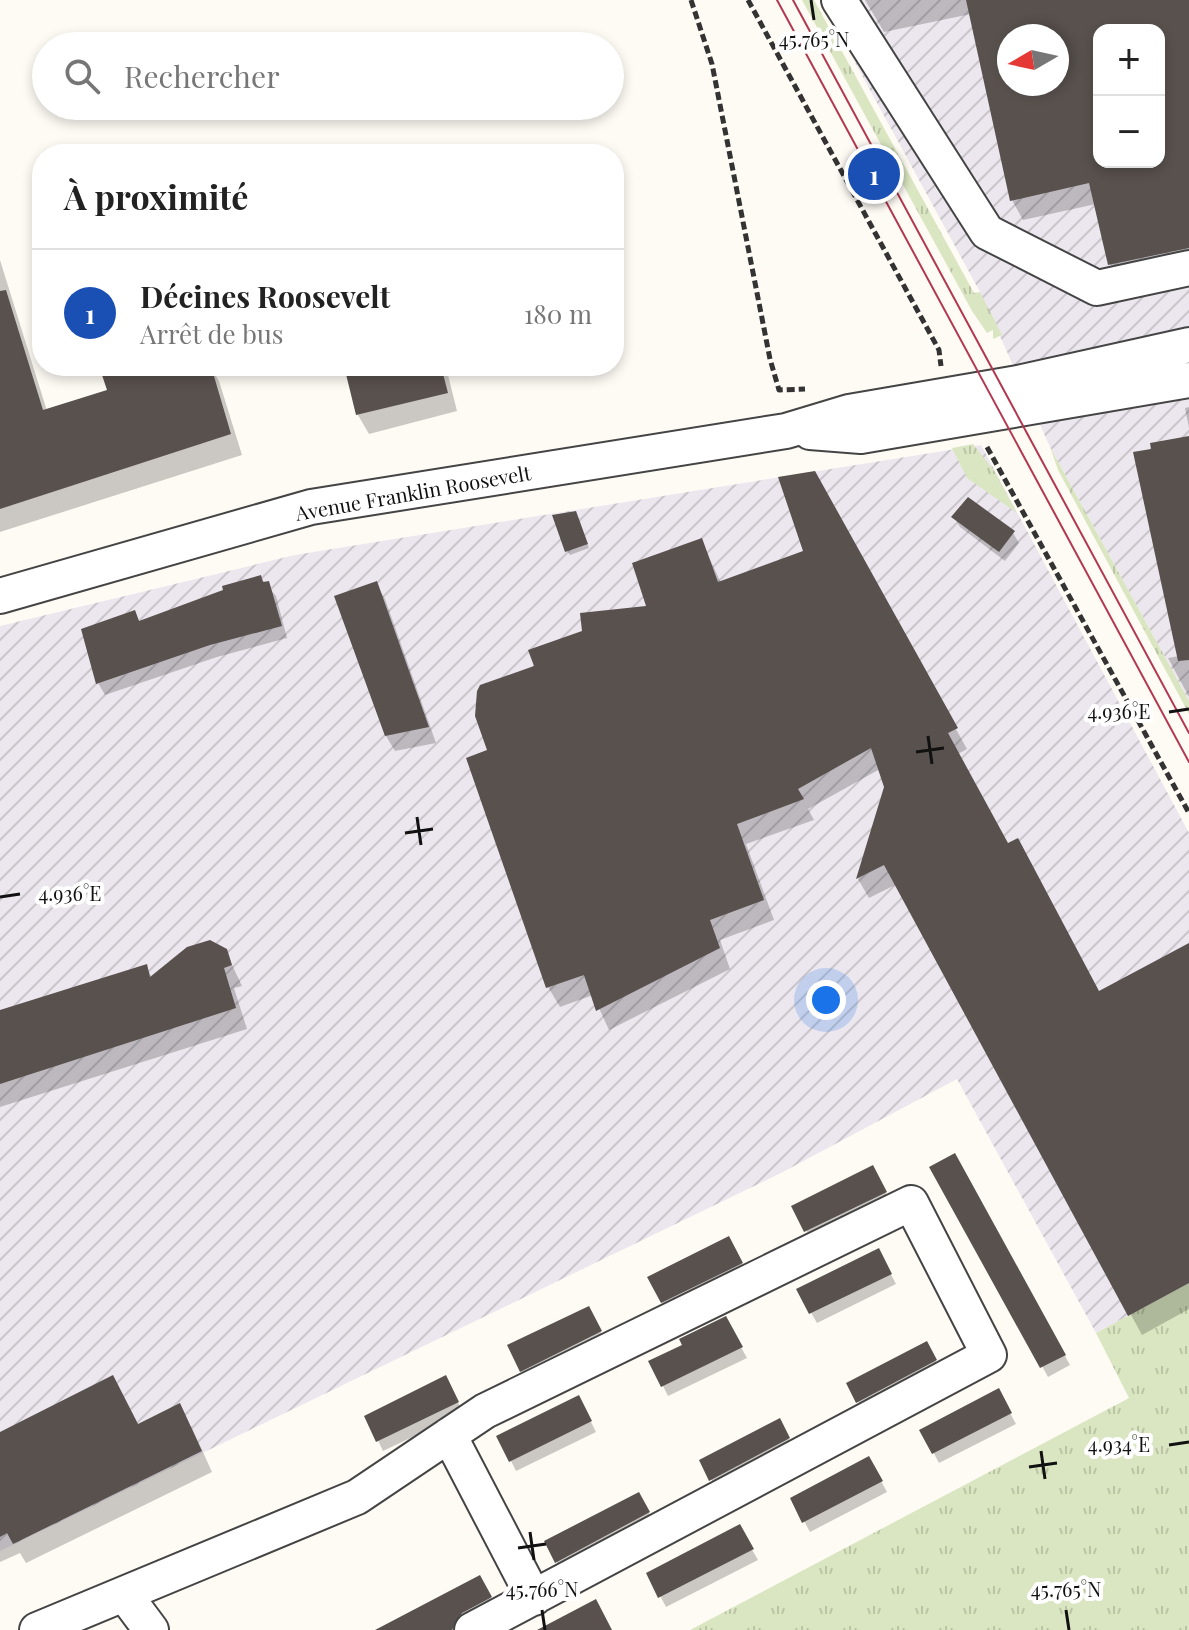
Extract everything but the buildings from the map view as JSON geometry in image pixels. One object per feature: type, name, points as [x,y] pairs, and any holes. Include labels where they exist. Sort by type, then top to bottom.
[{"type":"street","points":[[839,0],[987,232],[1097,288],[1189,268]]},
{"type":"street","name":"Avenue Franklin Roosevelt","points":[[1086,384],[1189,345]]},
{"type":"street","name":"Avenue Franklin Roosevelt","points":[[0,596],[311,507],[786,431],[849,412],[1086,384],[1189,380]]},
{"type":"street","points":[[37,1630],[357,1497],[485,1411],[911,1203],[989,1355],[472,1630]]},
{"type":"street","points":[[449,1435],[534,1598]]},
{"type":"street","points":[[125,1595],[151,1630]]},
{"type":"path","points":[[691,0],[712,64],[779,390],[807,389]]},
{"type":"path","points":[[748,0],[939,350],[943,377]]},
{"type":"path","points":[[982,442],[992,451],[1189,813]]},
{"type":"shaded area","points":[[821,0],[1189,0],[1189,701],[1050,447],[980,292]]},
{"type":"shaded area","points":[[981,445],[1189,833],[1189,1283],[1096,1333],[957,1079],[781,1173],[0,1551],[0,626],[295,555]]},
{"type":"green space","points":[[802,0],[814,0],[974,293],[980,292],[1002,335],[993,339],[993,330],[987,333],[972,311]]},
{"type":"green space","points":[[973,444],[995,472],[1017,513],[967,478],[952,448]]},
{"type":"green space","points":[[1050,447],[1189,701],[1189,714],[1058,470]]},
{"type":"green space","points":[[1189,1283],[1189,1630],[690,1630],[1129,1398],[1096,1333]]},
{"type":"tram line","points":[[777,0],[1189,762]]},
{"type":"tram line","points":[[793,0],[1189,733]]},
{"type":"place","name":"Décines Roosevelt","points":[[874,174]]}]
